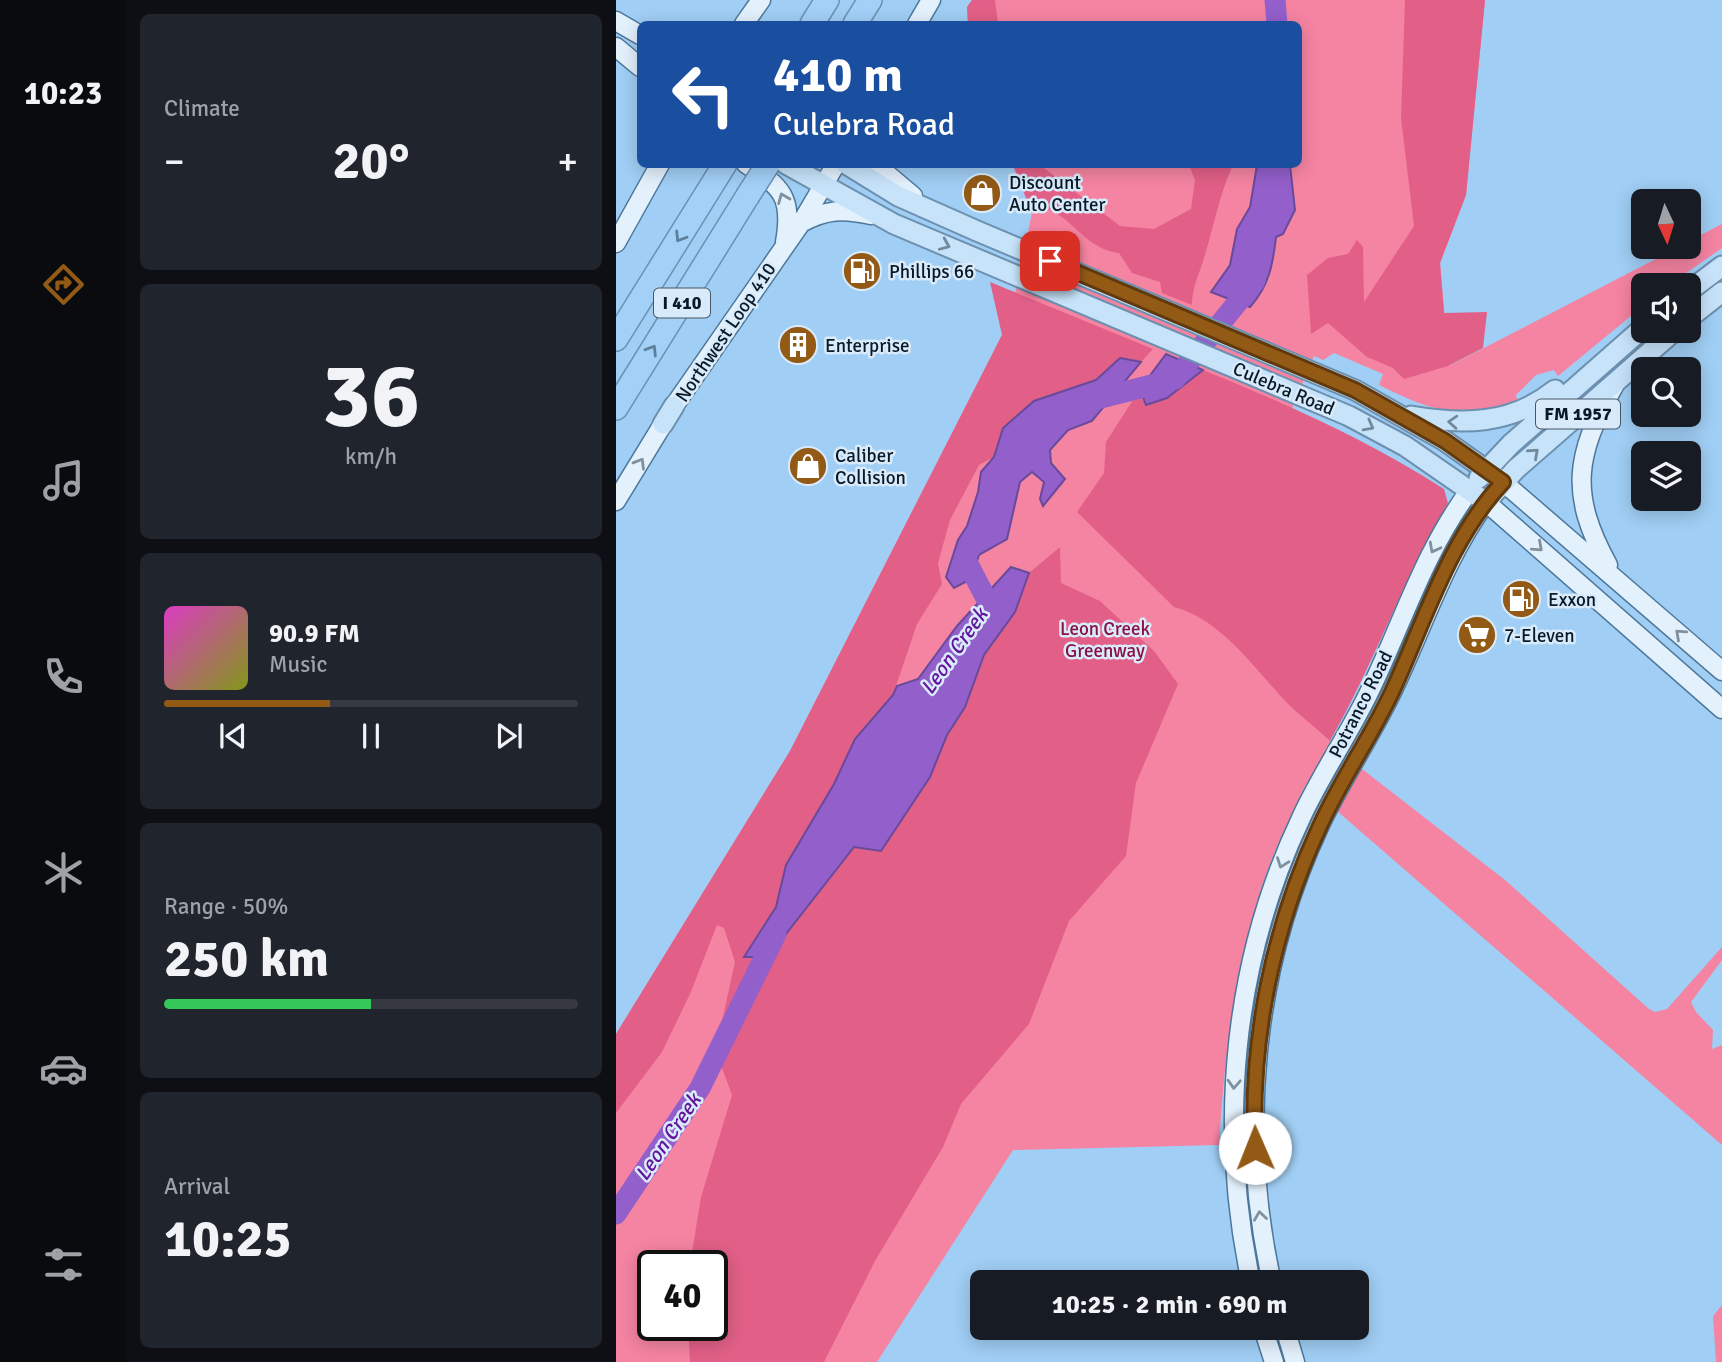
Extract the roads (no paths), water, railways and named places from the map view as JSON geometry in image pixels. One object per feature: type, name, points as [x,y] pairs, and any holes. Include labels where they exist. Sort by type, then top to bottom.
[{"type":"highway","points":[[814,21],[827,0]]},
{"type":"highway","points":[[857,21],[870,0]]},
{"type":"highway","name":"I 410","points":[[616,408],[765,168]]},
{"type":"highway","name":"I 410","points":[[616,339],[720,172]]},
{"type":"main road","name":"Culebra Road","points":[[793,168],[883,218],[1308,397],[1387,436],[1478,496]]},
{"type":"main road","name":"Culebra Road","points":[[852,168],[898,196],[1318,373],[1399,414],[1503,482]]},
{"type":"main road","points":[[1701,282],[1722,266]]},
{"type":"main road","points":[[1701,309],[1722,292]]},
{"type":"main road","name":"Potranco Road","points":[[1478,496],[1486,469],[1603,360],[1631,338]]},
{"type":"main road","name":"Potranco Road","points":[[1478,496],[1503,482],[1660,343]]},
{"type":"main road","points":[[1399,414],[1456,422],[1495,419],[1523,411],[1578,372],[1603,360]]},
{"type":"main road","name":"Northwest Loop 410","points":[[663,424],[674,406]]},
{"type":"street","points":[[919,21],[932,0]]},
{"type":"street","points":[[616,22],[637,33]]},
{"type":"street","points":[[616,47],[637,64]]},
{"type":"street","points":[[616,243],[658,168]]},
{"type":"street","points":[[752,168],[774,182],[783,193],[788,218],[783,248]]},
{"type":"street","name":"Northwest Loop 410","points":[[674,406],[801,223],[834,168]]},
{"type":"street","points":[[880,168],[933,211]]},
{"type":"street","points":[[801,223],[817,214],[838,209],[883,218]]},
{"type":"street","points":[[1615,577],[1587,522],[1580,477],[1588,436],[1620,376]]},
{"type":"street","name":"Northwest Loop 410","points":[[616,501],[663,424]]},
{"type":"street","name":"Culebra Road","points":[[1503,482],[1722,671]]},
{"type":"street","name":"Culebra Road","points":[[1478,496],[1722,709]]},
{"type":"street","name":"Potranco Road","points":[[1249,1270],[1235,1168],[1234,1094],[1237,1047],[1257,941],[1275,881],[1300,819],[1372,686],[1426,562],[1478,496]]},
{"type":"street","name":"Potranco Road","points":[[1269,1270],[1261,1226],[1255,1164],[1258,1050],[1277,944],[1295,887],[1319,828],[1391,694],[1478,496]]},
{"type":"street","points":[[1300,819],[1319,828]]},
{"type":"street","points":[[1237,1047],[1258,1050]]},
{"type":"street","points":[[1267,1340],[1273,1362]]},
{"type":"street","points":[[1288,1340],[1295,1362]]},
{"type":"water","points":[[1256,168],[1290,168],[1295,210],[1283,234],[1276,237],[1269,274],[1262,291],[1250,307],[1211,292],[1230,265],[1237,229],[1250,207]]},
{"type":"water","points":[[1166,354],[1203,370],[1167,398],[1146,405],[1140,389]]},
{"type":"water","points":[[1120,358],[1141,362],[1092,421],[1068,430],[1050,450],[1051,463],[1065,479],[1043,506],[1040,499],[1044,482],[1032,472],[1020,482],[1007,539],[979,555],[971,579],[954,588],[946,577],[958,540],[967,526],[978,492],[981,472],[994,457],[1003,428],[1034,401],[1096,380]]},
{"type":"water","points":[[1011,567],[1029,573],[1015,612],[984,655],[965,707],[947,735],[930,777],[881,851],[854,847],[768,957],[744,957],[776,907],[786,865],[834,784],[855,739],[893,695],[897,686],[918,679],[957,626]]},
{"type":"waterway","name":"Leon Creek","points":[[1275,0],[1277,21]]},
{"type":"waterway","name":"Leon Creek","points":[[1085,402],[1175,379],[1255,281]]},
{"type":"waterway","name":"Leon Creek","points":[[970,548],[965,558],[990,606],[982,617]]},
{"type":"waterway","name":"Leon Creek","points":[[616,1214],[700,1088],[776,934]]},
{"type":"place","name":"Discount Auto Center","points":[[982,193]]},
{"type":"place","name":"Phillips 66","points":[[862,271]]},
{"type":"place","name":"Enterprise","points":[[798,345]]},
{"type":"place","name":"Caliber Collision","points":[[808,466]]},
{"type":"place","name":"Exxon","points":[[1521,599]]},
{"type":"place","name":"7-Eleven","points":[[1477,635]]},
{"type":"park label","name":"Leon Creek Greenway","points":[[1105,639]]}]
